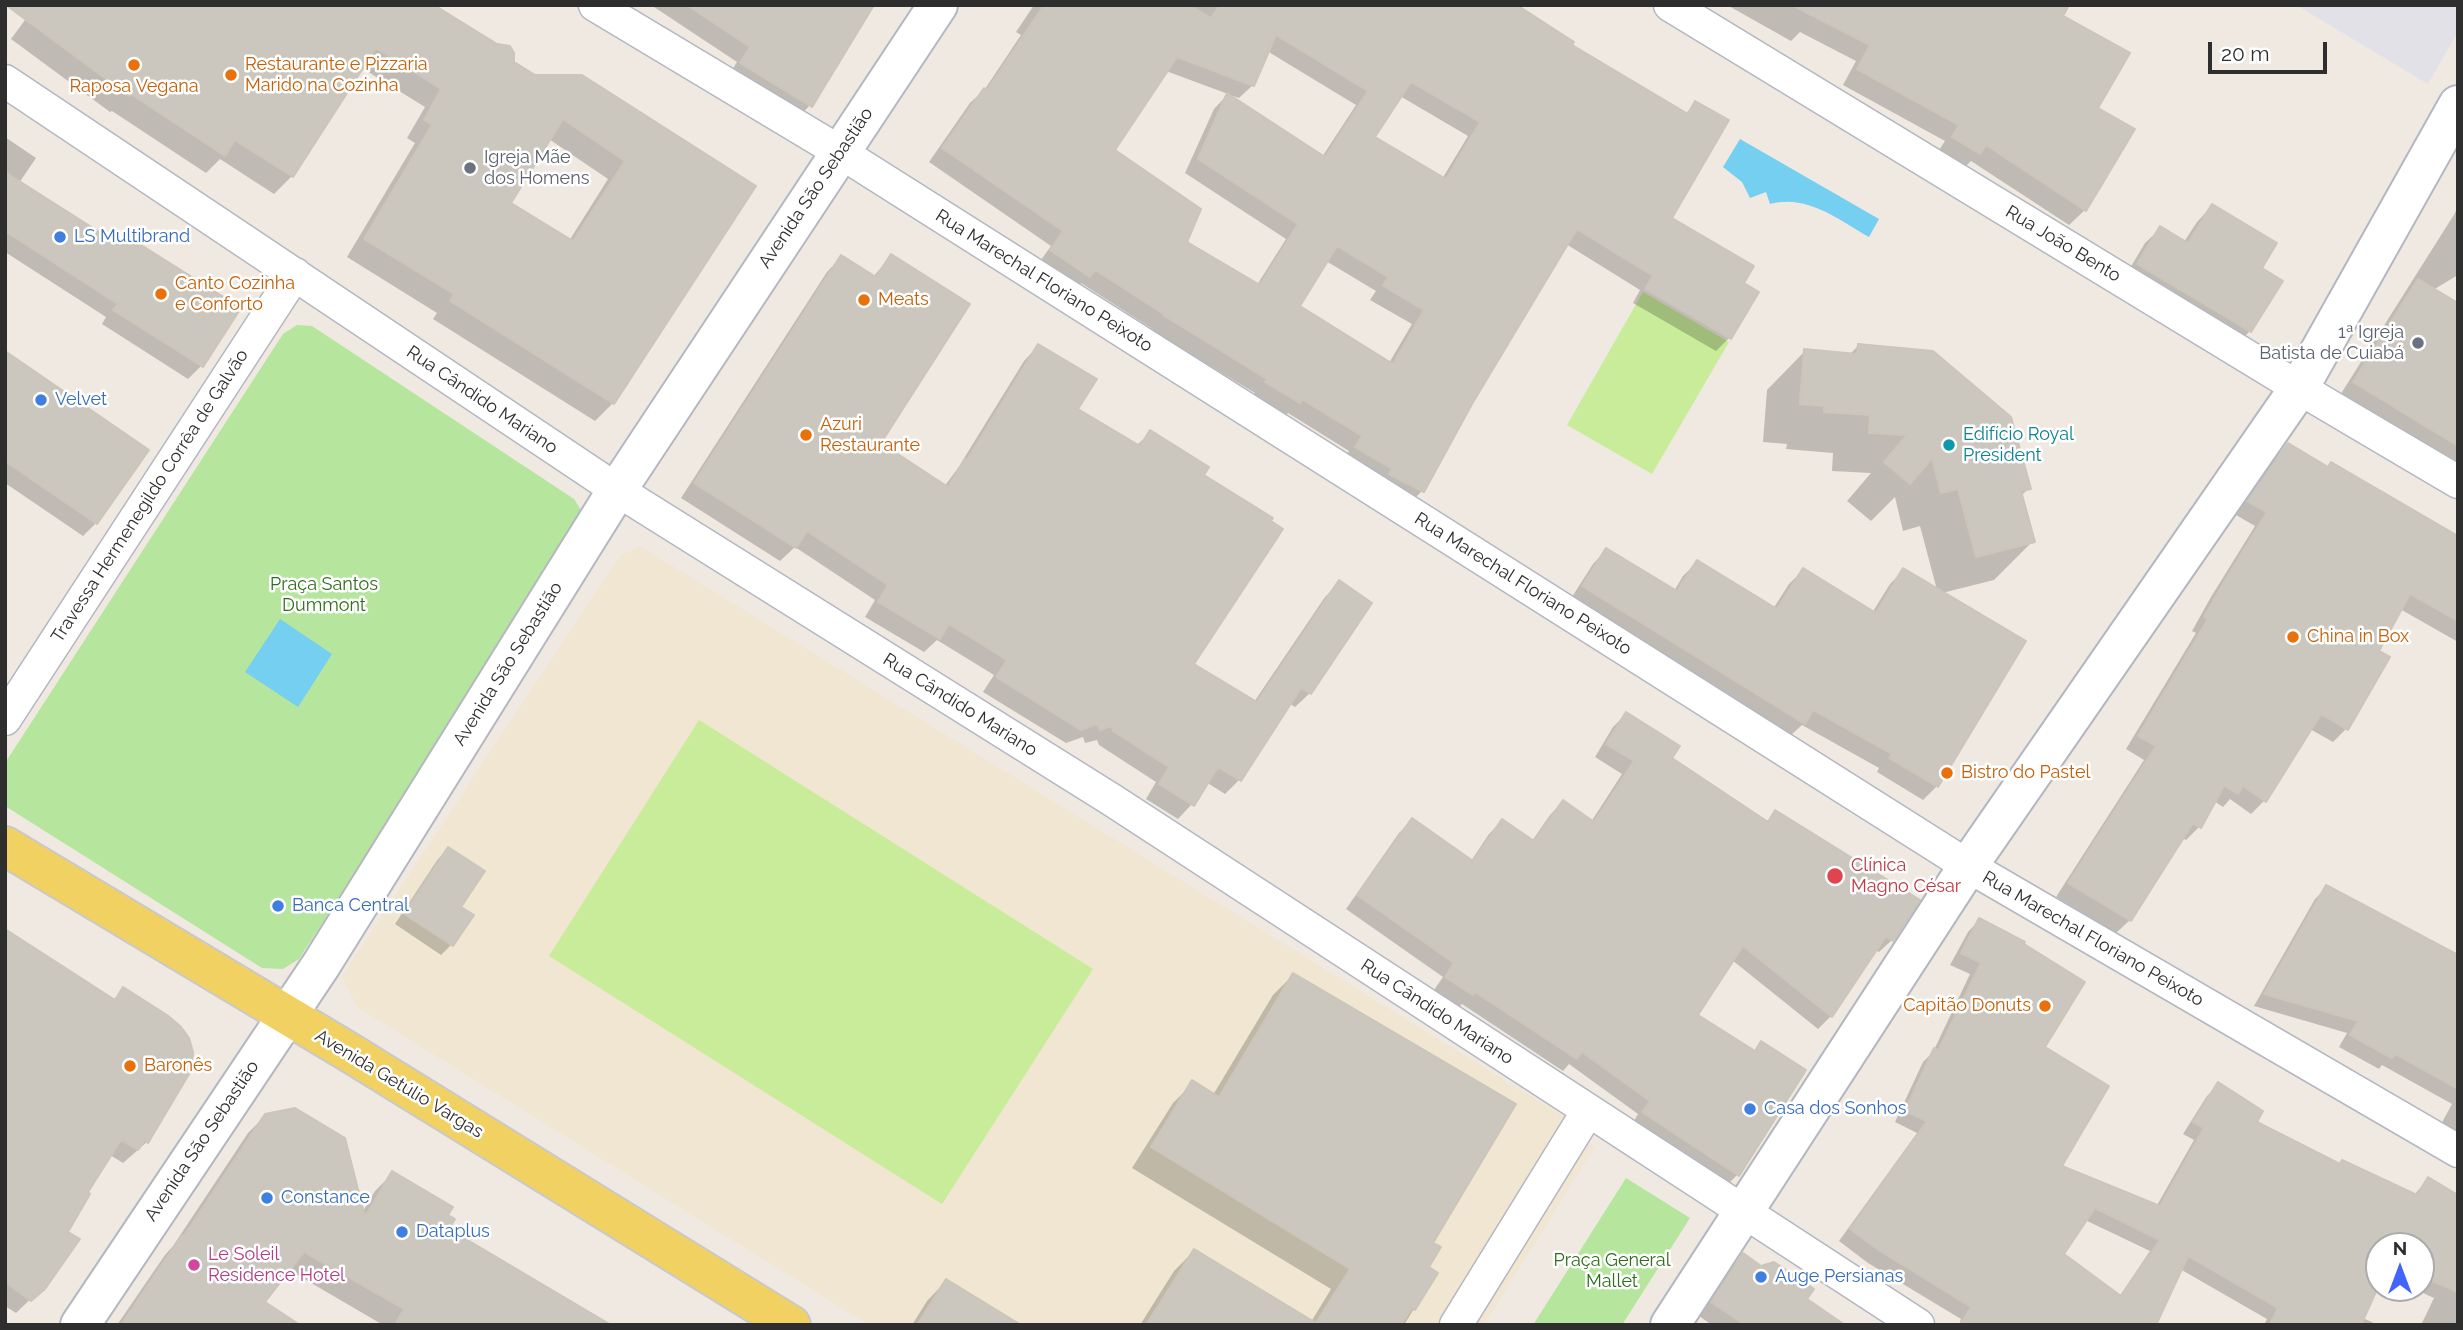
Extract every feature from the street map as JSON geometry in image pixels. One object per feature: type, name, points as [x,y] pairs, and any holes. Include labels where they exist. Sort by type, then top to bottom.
[{"type":"main road","name":"Avenida Getúlio Vargas","points":[[5,846],[352,1054],[791,1325]]},
{"type":"street","name":"Rua Marechal Floriano Peixoto","points":[[595,5],[840,152],[1968,866],[2458,1151]]},
{"type":"street","name":"Avenida São Sebastião","points":[[80,1325],[321,965],[617,490],[939,5]]},
{"type":"street","name":"Rua João Bento","points":[[1670,5],[2458,482]]},
{"type":"street","name":"Rua Cândido Mariano","points":[[5,81],[617,490],[1112,800],[1918,1325]]},
{"type":"street","points":[[1670,1325],[1968,866],[2299,388],[2458,105]]},
{"type":"street","name":"Travessa Hermenegildo Corrêa de Galvão","points":[[5,719],[295,274]]},
{"type":"street","points":[[1456,1325],[1588,1111]]},
{"type":"shaded area","points":[[2296,5],[2458,5],[2458,32],[2428,84]]},
{"type":"shaded area","points":[[640,546],[1579,1126],[1594,1148],[1484,1325],[869,1325],[357,1007],[342,976],[620,556]]},
{"type":"green space","points":[[1643,292],[1729,342],[1652,474],[1567,425]]},
{"type":"green space","name":"Praça Santos Dummont","points":[[297,325],[312,326],[574,499],[581,510],[580,527],[299,959],[283,969],[262,968],[5,806],[5,763],[283,334]]},
{"type":"green space","points":[[699,720],[1093,969],[942,1204],[549,956]]},
{"type":"green space","name":"Praça General Mallet","points":[[1626,1178],[1690,1218],[1622,1325],[1533,1325]]},
{"type":"water","points":[[1740,139],[1879,219],[1869,237],[1809,205],[1797,202],[1770,204],[1766,192],[1750,198],[1742,182],[1723,167]]},
{"type":"water","points":[[280,619],[332,654],[298,707],[245,672]]},
{"type":"building","points":[[6,5],[434,5],[497,44],[510,46],[514,53],[514,62],[535,75],[582,75],[756,186],[614,404],[450,301],[454,294],[364,239],[432,125],[424,120],[441,89],[376,48],[293,177],[235,140],[225,156],[131,94],[129,96]],"holes":[[[563,119],[625,161],[573,241],[511,203]]]},
{"type":"building","points":[[687,5],[874,5],[812,107],[740,63],[750,47]]},
{"type":"building","points":[[1044,5],[1189,5],[1211,18],[1220,5],[1517,5],[1574,42],[1572,45],[1688,114],[1695,101],[1729,120],[1672,218],[1754,266],[1744,283],[1759,292],[1731,339],[1645,289],[1653,276],[1577,229],[1472,404],[1424,492],[1389,474],[1392,469],[1355,447],[1362,436],[1302,399],[1300,403],[1265,382],[1267,379],[1095,270],[1090,277],[1050,250],[1063,231],[942,148],[984,88],[987,90]],"holes":[[[1276,35],[1368,91],[1325,157],[1227,93],[1198,159],[1298,224],[1260,285],[1187,242],[1201,209],[1115,150],[1177,57],[1254,86]],[[1411,82],[1480,122],[1446,179],[1375,137]],[[1337,246],[1388,277],[1383,286],[1424,310],[1393,364],[1300,306]]]},
{"type":"building","points":[[1792,5],[2069,5],[2063,16],[2130,53],[2098,108],[2135,129],[2086,211],[1986,145],[1980,154],[1952,137],[1959,125],[1857,69],[1870,45]]},
{"type":"building","name":"Canto Cozinha e Conforto","points":[[5,172],[115,242],[118,238],[127,244],[130,238],[241,308],[203,367],[113,310],[118,304],[5,231]]},
{"type":"building","points":[[2212,204],[2277,243],[2262,268],[2283,281],[2251,332],[2137,264],[2160,226],[2188,243]]},
{"type":"building","points":[[891,254],[970,304],[881,443],[948,487],[1038,344],[1097,379],[1078,409],[1140,446],[1150,430],[1209,467],[1204,475],[1273,518],[1271,521],[1283,529],[1194,664],[1257,702],[1339,580],[1372,603],[1311,694],[1301,688],[1241,781],[1218,767],[1194,806],[1159,784],[1169,767],[1113,731],[1111,726],[1100,730],[1097,724],[1081,730],[996,677],[1007,660],[949,624],[940,639],[878,602],[888,585],[807,531],[796,548],[694,483],[841,255],[876,277]]},
{"type":"building","name":"1ª Igreja Batista de Cuiabá","points":[[2418,279],[2458,303],[2458,446],[2353,382]]},
{"type":"building","name":"Edifício Royal President","points":[[1858,344],[1933,351],[2011,417],[2031,489],[2021,491],[2035,542],[1976,557],[1958,489],[1941,493],[1932,458],[1910,484],[1884,462],[1907,435],[1869,433],[1870,415],[1824,412],[1824,406],[1800,404],[1804,349],[1857,354]]},
{"type":"building","name":"Velvet","points":[[5,351],[149,450],[97,524],[5,461]]},
{"type":"building","points":[[2288,443],[2328,467],[2331,462],[2458,536],[2458,621],[2410,594],[2379,651],[2390,657],[2348,730],[2321,714],[2266,802],[2243,786],[2238,794],[2224,786],[2201,828],[2193,823],[2131,921],[2068,883],[2156,746],[2138,736],[2208,619],[2204,617],[2224,582],[2267,512],[2247,501]]},
{"type":"building","points":[[1606,548],[1677,591],[1697,560],[1777,609],[1803,568],[1876,613],[1903,568],[2026,641],[1938,787],[1889,758],[1892,754],[1813,710],[1805,724],[1582,586]]},
{"type":"building","points":[[1626,712],[1680,746],[1672,758],[1768,822],[1775,810],[1920,900],[1893,941],[1886,936],[1832,1017],[1743,946],[1698,1015],[1755,1051],[1761,1041],[1806,1070],[1739,1176],[1642,1112],[1650,1101],[1582,1052],[1577,1059],[1475,992],[1473,995],[1445,977],[1454,963],[1357,895],[1412,818],[1473,861],[1502,819],[1534,841],[1563,800],[1594,822],[1634,761],[1606,744]]},
{"type":"building","points":[[448,847],[485,871],[461,907],[474,915],[453,946],[404,914]]},
{"type":"building","points":[[2326,885],[2458,955],[2458,1089],[2395,1054],[2392,1058],[2350,1035],[2358,1021],[2264,994]]},
{"type":"building","points":[[1979,918],[2025,942],[2024,944],[2085,982],[2045,1047],[2109,1086],[2062,1166],[2160,1206],[2204,1128],[2193,1122],[2218,1082],[2263,1111],[2257,1122],[2340,1164],[2342,1160],[2417,1195],[2428,1177],[2458,1195],[2458,1292],[2435,1282],[2435,1232],[2365,1232],[2365,1302],[2371,1302],[2361,1325],[2270,1325],[2278,1308],[2188,1256],[2157,1323],[2159,1325],[1960,1325],[1971,1307],[1880,1251],[1850,1229],[1927,1121],[1905,1111],[1934,1048],[1938,1051],[1981,963],[1961,953]],"holes":[[[2095,1208],[2160,1240],[2121,1296],[2064,1254]]]},
{"type":"building","points":[[5,929],[115,1000],[123,987],[167,1015],[189,1038],[193,1052],[192,1069],[148,1143],[145,1140],[138,1150],[121,1140],[88,1192],[90,1194],[68,1232],[80,1239],[45,1289],[31,1301],[5,1282]]},
{"type":"building","points":[[1293,973],[1516,1104],[1433,1243],[1441,1247],[1429,1267],[1438,1273],[1415,1310],[1412,1308],[1401,1325],[1146,1325],[1194,1249],[1316,1323],[1350,1269],[1151,1147],[1192,1080],[1219,1097]]},
{"type":"building","points":[[295,1108],[345,1138],[365,1217],[392,1171],[453,1207],[448,1215],[455,1219],[449,1229],[611,1325],[395,1325],[404,1309],[304,1252],[265,1302],[300,1325],[121,1325],[265,1114]]},
{"type":"building","name":"Auge Persianas","points":[[1743,1253],[1761,1266],[1774,1262],[1814,1289],[1807,1299],[1845,1325],[1745,1325],[1711,1302]]},
{"type":"building","points":[[946,1279],[1021,1325],[917,1325]]},
{"type":"place","name":"Raposa Vegana","points":[[134,65]]},
{"type":"place","name":"Restaurante e Pizzaria Marido na Cozinha","points":[[231,75]]},
{"type":"place","name":"Igreja Mãe dos Homens","points":[[470,168]]},
{"type":"place","name":"LS Multibrand","points":[[60,237]]},
{"type":"place","name":"Canto Cozinha e Conforto","points":[[161,294]]},
{"type":"place","name":"Meats","points":[[864,300]]},
{"type":"place","name":"1ª Igreja Batista de Cuiabá","points":[[2418,343]]},
{"type":"place","name":"Velvet","points":[[41,400]]},
{"type":"place","name":"Azuri Restaurante","points":[[806,435]]},
{"type":"place","name":"Edifício Royal President","points":[[1949,445]]},
{"type":"place","name":"China in Box","points":[[2293,637]]},
{"type":"place","name":"Bistro do Pastel","points":[[1947,773]]},
{"type":"place","name":"Clínica Magno César","points":[[1835,876]]},
{"type":"place","name":"Banca Central","points":[[278,906]]},
{"type":"place","name":"Capitão Donuts","points":[[2045,1006]]},
{"type":"place","name":"Baronês","points":[[130,1066]]},
{"type":"place","name":"Casa dos Sonhos","points":[[1750,1109]]},
{"type":"place","name":"Constance","points":[[267,1198]]},
{"type":"place","name":"Dataplus","points":[[402,1232]]},
{"type":"place","name":"Le Soleil Residence Hotel","points":[[194,1265]]},
{"type":"place","name":"Auge Persianas","points":[[1761,1277]]}]
